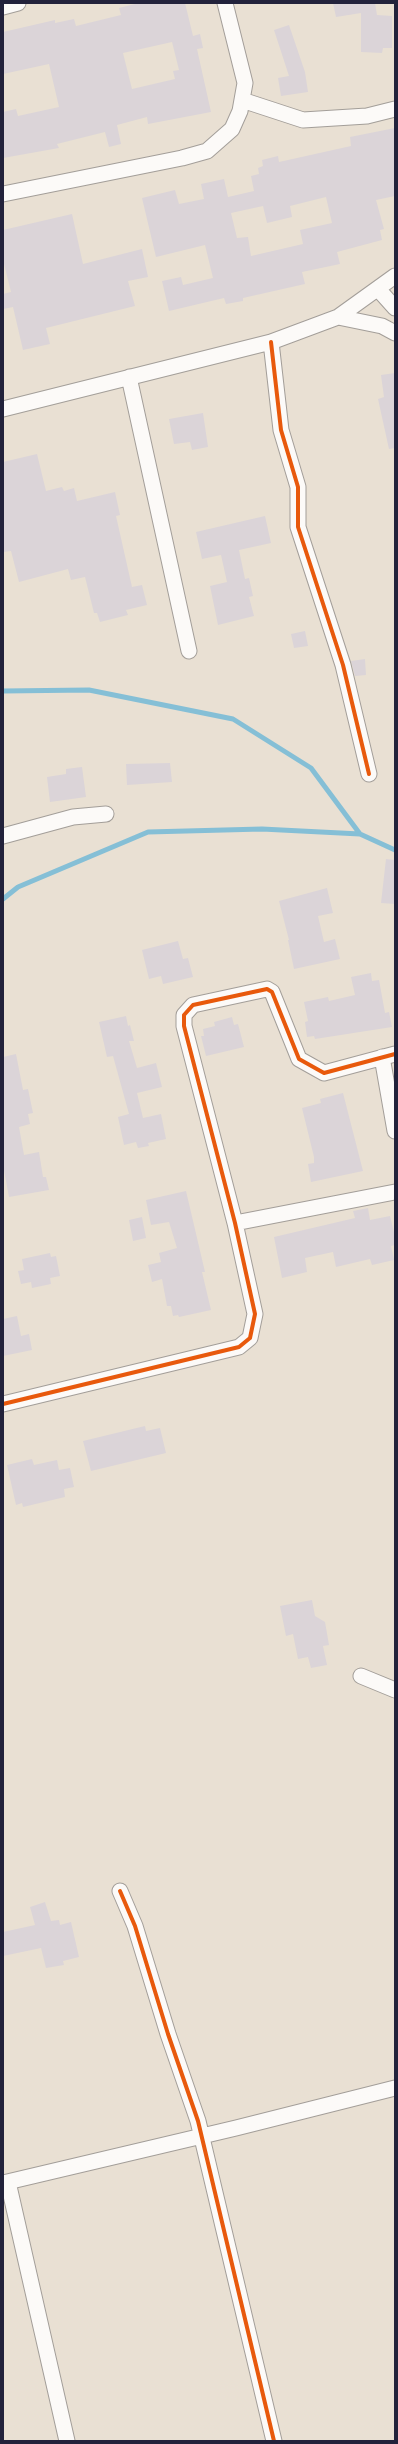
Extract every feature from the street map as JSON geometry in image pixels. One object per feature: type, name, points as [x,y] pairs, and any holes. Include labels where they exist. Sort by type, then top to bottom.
[{"type":"street","points":[[3,7],[18,3]]},
{"type":"street","points":[[3,194],[182,158],[207,150],[232,130],[240,111],[245,82],[225,3]]},
{"type":"street","points":[[242,100],[303,120],[367,116],[395,109]]},
{"type":"street","points":[[3,409],[271,342],[338,317],[395,276]]},
{"type":"street","points":[[378,289],[395,308]]},
{"type":"street","points":[[338,317],[382,326],[395,334]]},
{"type":"street","points":[[271,342],[281,430],[298,487],[298,527],[343,665],[369,774]]},
{"type":"street","points":[[129,377],[189,651]]},
{"type":"street","points":[[3,836],[73,817],[106,814]]},
{"type":"street","points":[[3,1404],[239,1347],[250,1338],[254,1314],[235,1224],[184,1026],[184,1015],[193,1005],[267,989],[272,992],[299,1059],[324,1073],[389,1056],[395,1131]]},
{"type":"street","points":[[235,1224],[395,1192]]},
{"type":"street","points":[[361,1676],[395,1690]]},
{"type":"street","points":[[120,1891],[135,1926],[168,2034],[198,2121],[274,2441]]},
{"type":"street","points":[[67,2441],[6,2182],[395,2088]]},
{"type":"building","points":[[139,3],[185,3],[193,36],[200,34],[203,48],[197,49],[211,112],[148,124],[147,117],[117,125],[121,144],[109,147],[105,132],[57,144],[59,148],[3,158],[3,112],[16,109],[18,116],[59,107],[49,64],[3,74],[3,32],[55,20],[55,23],[74,19],[76,26],[121,15],[119,8]],"holes":[[[172,42],[179,70],[173,71],[175,79],[132,89],[123,53]]]},
{"type":"building","points":[[333,3],[375,3],[377,15],[392,16],[392,48],[383,48],[382,53],[361,52],[361,13],[336,17]]},
{"type":"building","points":[[289,25],[305,72],[308,92],[281,96],[278,78],[289,76],[274,30]]},
{"type":"building","points":[[395,128],[395,196],[376,200],[384,229],[380,230],[382,240],[337,252],[340,264],[302,272],[305,284],[243,298],[243,301],[226,304],[224,298],[169,311],[162,281],[181,277],[183,285],[213,278],[205,245],[156,257],[142,198],[175,190],[179,204],[204,199],[201,184],[224,179],[228,197],[254,191],[251,176],[259,174],[258,168],[263,166],[262,160],[278,156],[279,162],[351,146],[350,137]],"holes":[[[326,197],[332,223],[300,230],[303,244],[251,256],[248,237],[237,238],[231,213],[263,206],[267,223],[292,217],[290,206]]]},
{"type":"building","points":[[72,214],[83,264],[142,249],[148,277],[128,281],[135,306],[46,328],[50,344],[23,350],[13,307],[3,309],[3,294],[11,292],[3,260],[3,230]]},
{"type":"building","points":[[395,373],[395,448],[389,449],[378,399],[384,397],[381,375]]},
{"type":"building","points":[[203,413],[208,447],[192,450],[190,442],[174,444],[169,419]]},
{"type":"building","points":[[37,454],[46,491],[62,487],[64,491],[74,488],[77,501],[115,492],[120,515],[116,516],[132,587],[142,585],[147,605],[126,610],[128,615],[100,622],[97,613],[94,613],[85,577],[71,580],[68,569],[19,582],[11,551],[3,552],[3,462]]},
{"type":"building","points":[[265,516],[271,543],[239,550],[245,579],[249,578],[253,596],[249,597],[254,616],[218,625],[210,586],[227,582],[221,555],[202,559],[196,532]]},
{"type":"building","points":[[305,631],[308,646],[294,648],[291,634]]},
{"type":"building","points":[[365,659],[366,675],[355,676],[351,661]]},
{"type":"building","points":[[170,763],[172,782],[127,785],[126,764]]},
{"type":"building","points":[[82,767],[86,797],[50,802],[47,777],[66,774],[66,769]]},
{"type":"building","points":[[386,859],[395,860],[395,904],[381,903]]},
{"type":"building","points":[[327,888],[333,913],[318,916],[324,942],[335,939],[340,959],[294,969],[289,940],[279,901]]},
{"type":"building","points":[[178,941],[183,959],[188,958],[193,977],[163,984],[161,976],[149,979],[142,950]]},
{"type":"building","points":[[371,973],[372,981],[379,980],[385,1013],[389,1012],[392,1027],[315,1039],[314,1036],[307,1037],[305,1022],[308,1021],[304,1002],[328,997],[329,1001],[355,995],[351,977]]},
{"type":"building","points":[[126,1016],[134,1041],[129,1041],[137,1068],[156,1063],[162,1087],[137,1093],[143,1118],[161,1114],[166,1139],[148,1143],[149,1146],[138,1148],[136,1142],[124,1145],[118,1117],[129,1114],[113,1056],[107,1057],[99,1022]]},
{"type":"building","points":[[232,1017],[234,1025],[238,1024],[244,1047],[206,1056],[201,1036],[204,1036],[203,1029],[215,1026],[214,1022]]},
{"type":"building","points":[[16,1054],[23,1090],[28,1089],[33,1113],[28,1114],[30,1124],[19,1127],[24,1155],[39,1152],[43,1177],[46,1177],[49,1190],[9,1197],[3,1165],[3,1057]]},
{"type":"building","points":[[343,1093],[363,1171],[311,1182],[308,1164],[314,1163],[314,1157],[302,1108],[321,1103],[320,1099]]},
{"type":"building","points":[[186,1191],[205,1272],[202,1272],[211,1310],[179,1317],[178,1315],[173,1316],[171,1306],[167,1306],[162,1279],[152,1282],[148,1265],[161,1262],[159,1253],[177,1248],[169,1222],[151,1225],[146,1200]]},
{"type":"building","points":[[368,1208],[370,1220],[390,1216],[395,1236],[395,1245],[391,1246],[394,1260],[372,1265],[370,1259],[336,1267],[333,1252],[305,1258],[307,1272],[282,1278],[274,1237],[355,1218],[353,1211]]},
{"type":"building","points":[[142,1217],[146,1238],[133,1241],[129,1220]]},
{"type":"building","points":[[50,1253],[51,1257],[56,1256],[60,1276],[50,1278],[51,1284],[32,1288],[31,1282],[21,1284],[18,1271],[24,1270],[22,1259]]},
{"type":"building","points":[[17,1316],[21,1336],[29,1334],[32,1350],[3,1356],[3,1319]]},
{"type":"building","points":[[145,1426],[146,1431],[160,1428],[166,1453],[91,1471],[83,1441]]},
{"type":"building","points":[[32,1459],[34,1465],[57,1460],[59,1470],[70,1468],[74,1487],[64,1489],[65,1497],[23,1507],[22,1503],[16,1505],[7,1465]]},
{"type":"building","points":[[312,1600],[315,1616],[325,1622],[329,1645],[323,1646],[327,1665],[311,1668],[308,1657],[298,1659],[293,1634],[286,1636],[280,1606]]},
{"type":"building","points":[[45,1902],[51,1921],[59,1920],[60,1925],[71,1922],[79,1957],[63,1961],[64,1965],[46,1968],[41,1948],[3,1956],[3,1932],[35,1925],[30,1907]]},
{"type":"waterway","points":[[3,691],[89,690],[233,719],[311,768],[360,834]]},
{"type":"waterway","points":[[3,899],[18,887],[148,832],[262,829],[360,834],[395,850]]},
{"type":"cycle path","points":[[271,342],[281,430],[298,487],[298,527],[343,665],[369,774]]},
{"type":"cycle path","points":[[3,1404],[239,1347],[250,1338],[255,1314],[235,1223],[184,1026],[184,1015],[193,1005],[267,989],[272,992],[299,1059],[324,1073],[395,1054]]},
{"type":"cycle path","points":[[120,1891],[135,1926],[168,2034],[198,2121],[274,2441]]}]
